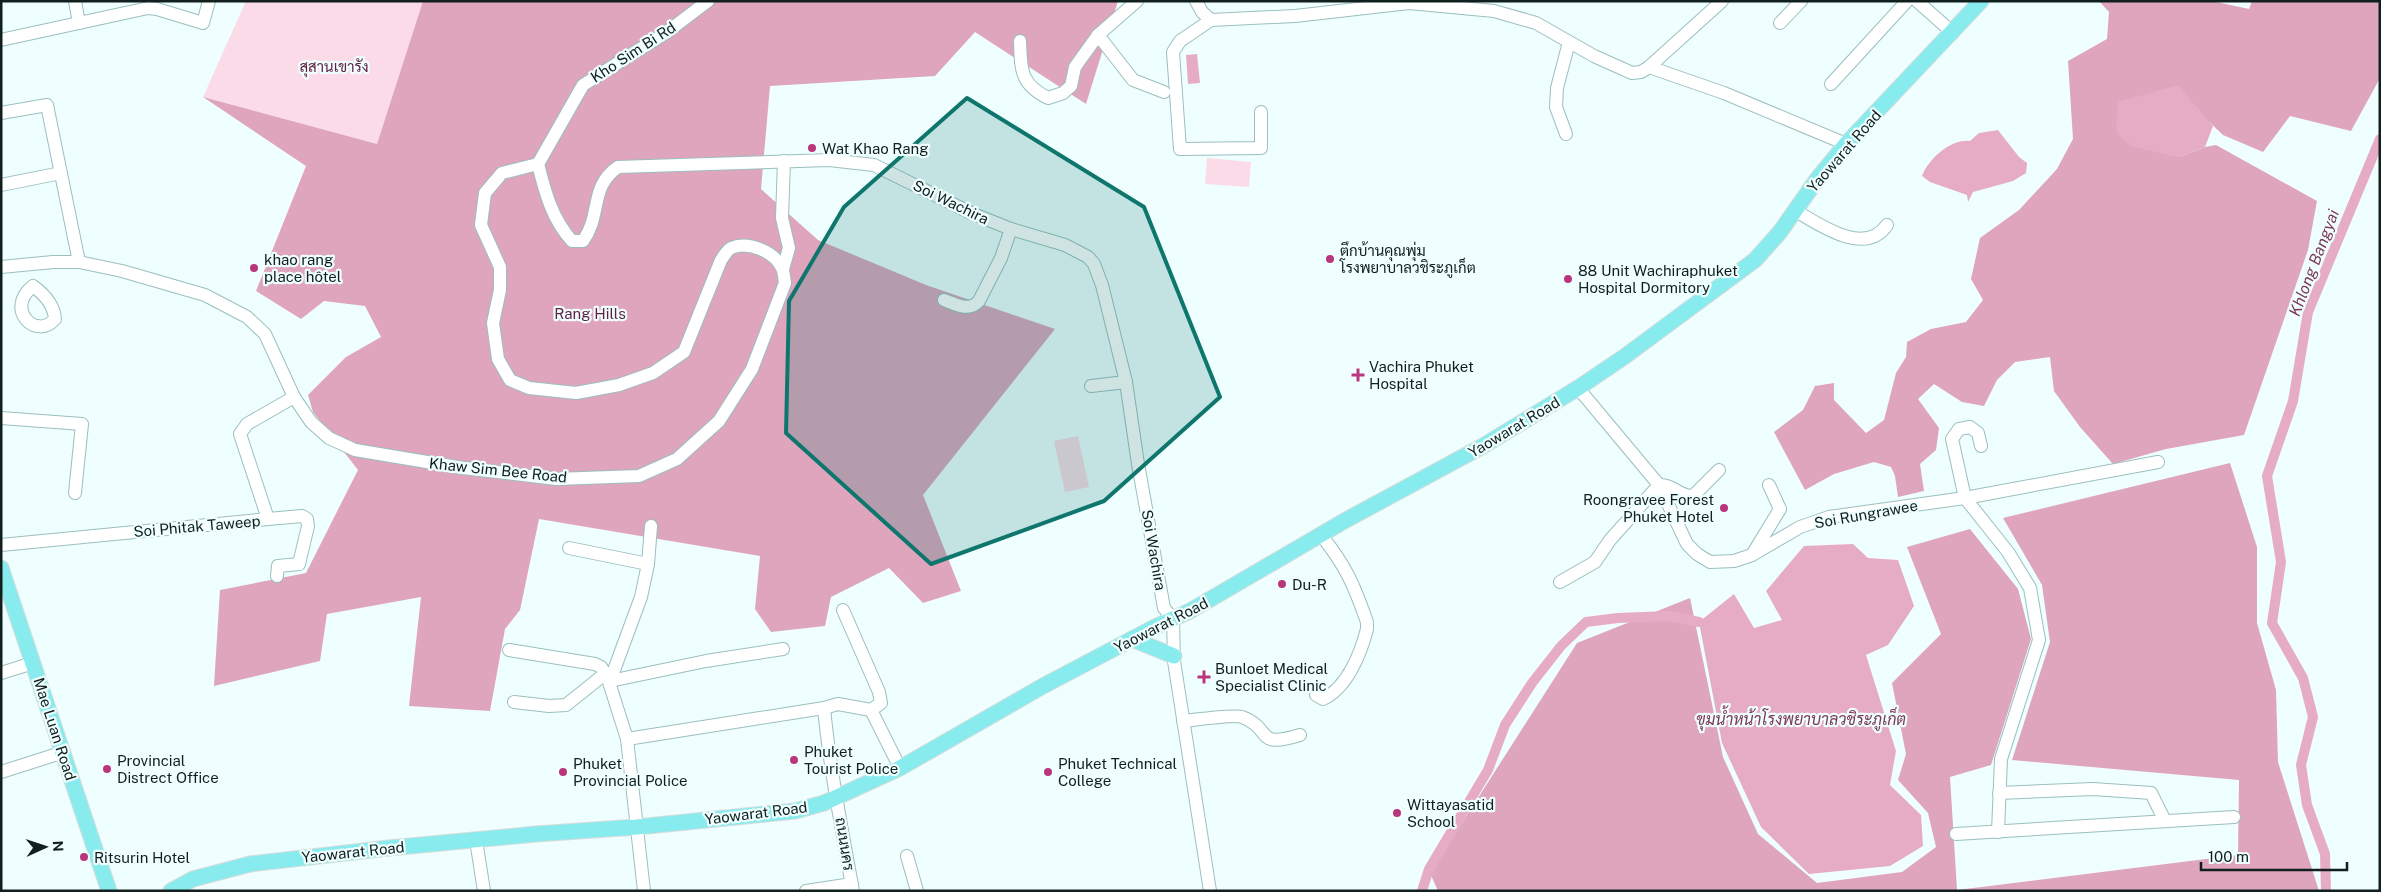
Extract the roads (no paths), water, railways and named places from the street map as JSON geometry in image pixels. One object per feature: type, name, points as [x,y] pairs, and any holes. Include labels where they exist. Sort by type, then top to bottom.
[{"type":"main road","name":"Yaowarat Road","points":[[171,891],[193,879],[250,864],[476,840],[637,827],[795,811],[824,803],[900,768],[1028,695],[1173,619],[1483,446],[1578,388],[1755,260],[1846,144],[1953,33],[1981,1]]},
{"type":"main road","name":"Mae Luan Road","points":[[1,569],[64,752],[107,886]]},
{"type":"main road","points":[[1132,639],[1174,656]]},
{"type":"main road","points":[[107,886],[117,891]]},
{"type":"street","points":[[75,1],[79,23]]},
{"type":"street","points":[[1,40],[159,5],[203,23],[209,1]]},
{"type":"street","name":"Kho Sim Bi Rd","points":[[538,164],[583,85],[667,32],[708,1]]},
{"type":"street","points":[[1020,41],[1021,68],[1032,90],[1048,98],[1063,93],[1071,86],[1075,67],[1098,35],[1137,1]]},
{"type":"street","points":[[1196,1],[1202,12],[1211,20]]},
{"type":"street","points":[[1780,23],[1801,1]]},
{"type":"street","points":[[1831,84],[1907,1]]},
{"type":"street","points":[[1917,1],[1953,33]]},
{"type":"street","points":[[1261,112],[1261,148],[1180,150],[1172,52],[1180,40],[1211,20],[1295,16],[1409,3],[1495,6],[1536,23],[1569,42],[1632,73],[1641,72],[1649,67],[1714,4]]},
{"type":"street","points":[[1098,35],[1133,80],[1164,92]]},
{"type":"street","points":[[1566,134],[1556,107],[1557,88],[1569,42]]},
{"type":"street","points":[[1649,67],[1724,93],[1846,144]]},
{"type":"street","points":[[1,114],[47,105],[79,262]]},
{"type":"street","name":"Soi Wachira","points":[[538,164],[547,199],[563,230],[572,241],[583,241],[591,230],[599,189],[608,174],[618,167],[829,160],[874,165],[971,213],[1011,229],[1065,245],[1083,254],[1094,264],[1102,285],[1126,382],[1138,464],[1164,608],[1173,619]]},
{"type":"street","name":"Khaw Sim Bee Road","points":[[1,267],[79,262],[179,286],[205,295],[247,317],[265,334],[294,397],[311,422],[329,438],[355,450],[463,468],[556,479],[639,476],[677,459],[719,421],[752,369],[785,283],[783,269],[789,248],[782,218],[784,161]]},
{"type":"street","points":[[538,164],[502,173],[485,193],[481,225],[500,267],[500,290],[493,323],[498,359],[510,380],[529,388],[576,393],[619,385],[653,373],[684,352],[721,260],[729,249],[740,245],[766,252],[783,269]]},
{"type":"street","points":[[1,185],[61,172]]},
{"type":"street","points":[[1796,210],[1826,228],[1860,239],[1876,236],[1887,225]]},
{"type":"street","points":[[944,300],[966,308],[974,307],[979,302],[1001,258],[1011,229]]},
{"type":"street","points":[[27,264],[33,286]]},
{"type":"street","points":[[1091,386],[1126,382]]},
{"type":"street","name":"Soi Rungrawee","points":[[1578,388],[1659,485],[1687,544],[1710,562],[1734,560],[1752,555],[1800,527],[1830,517],[1965,498],[2158,462]]},
{"type":"street","name":"Soi Phitak Taweep","points":[[1,545],[268,519],[240,434],[247,424],[294,397]]},
{"type":"street","points":[[1,418],[82,424],[75,493]]},
{"type":"street","points":[[1981,446],[1978,433],[1970,427],[1959,429],[1952,439],[1965,498],[2008,552],[2030,588],[2039,640],[2000,759],[1998,832]]},
{"type":"street","points":[[1560,582],[1595,562],[1610,540],[1659,485],[1670,486],[1688,496],[1693,496],[1719,470]]},
{"type":"street","points":[[1752,555],[1780,509],[1769,485]]},
{"type":"street","points":[[268,519],[302,516],[307,519],[308,526],[299,564],[278,566],[278,576]]},
{"type":"street","points":[[608,677],[642,597],[648,564],[651,526]]},
{"type":"street","points":[[1316,695],[1323,699],[1331,695],[1350,673],[1367,629],[1367,622],[1351,577],[1338,556],[1321,535]]},
{"type":"street","points":[[569,548],[648,564]]},
{"type":"street","points":[[627,739],[824,708],[838,704],[871,710],[880,703],[879,692],[843,610]]},
{"type":"street","points":[[1173,619],[1174,656],[1210,891]]},
{"type":"street","points":[[514,702],[549,706],[566,705],[608,677],[783,649]]},
{"type":"street","points":[[509,650],[595,664],[608,677],[627,739],[644,891]]},
{"type":"street","points":[[1,673],[34,663]]},
{"type":"street","name":"ถนนนคร","points":[[824,708],[830,768],[838,797],[853,887]]},
{"type":"street","points":[[871,710],[900,768]]},
{"type":"street","points":[[1183,721],[1241,716],[1252,723],[1270,740],[1280,741],[1300,735]]},
{"type":"street","points":[[1,772],[64,752]]},
{"type":"street","points":[[1999,793],[2093,789],[2151,793],[2165,821]]},
{"type":"street","points":[[1956,834],[2234,817]]},
{"type":"street","points":[[476,840],[484,891]]},
{"type":"street","points":[[907,856],[917,891]]},
{"type":"street","points":[[806,891],[853,887]]},
{"type":"water","points":[[1197,54],[1200,83],[1188,84],[1186,55]]},
{"type":"water","points":[[2178,85],[2213,126],[2205,147],[2179,157],[2133,147],[2116,133],[2118,102]]},
{"type":"water","points":[[1998,130],[2019,157],[2027,163],[2026,173],[2013,181],[1973,192],[1968,202],[1967,195],[1930,182],[1922,176],[1935,156],[1948,146],[1963,141],[1970,141],[1979,133]]},
{"type":"water","name":"ขุมน้ำหน้าโรงพยาบาลวชิระภูเก็ต","points":[[1853,544],[1868,558],[1898,560],[1914,606],[1888,645],[1866,655],[1896,751],[1890,785],[1921,815],[1923,846],[1890,866],[1809,874],[1761,827],[1722,743],[1699,622],[1734,594],[1754,628],[1782,620],[1766,591],[1804,546]]},
{"type":"waterway","name":"Khlong Bangyai","points":[[2326,891],[2325,854],[2307,805],[2301,765],[2313,717],[2303,678],[2272,623],[2281,562],[2267,476],[2293,401],[2308,312],[2380,139]]},
{"type":"waterway","points":[[1422,891],[1429,869],[1488,770],[1505,725],[1532,683],[1561,646],[1586,622],[1618,618],[1669,616],[1699,622]]},
{"type":"place","name":"Wat Khao Rang","points":[[812,148]]},
{"type":"place","name":"ตึกบ้านคุณพุ่ม โรงพยาบาลวชิระภูเก็ต","points":[[1330,259]]},
{"type":"place","name":"khao rang place hôtel","points":[[254,268]]},
{"type":"place","name":"88 Unit Wachiraphuket Hospital Dormitory","points":[[1568,279]]},
{"type":"place","name":"Vachira Phuket Hospital","points":[[1358,375]]},
{"type":"place","name":"Roongravee Forest Phuket Hotel","points":[[1724,508]]},
{"type":"place","name":"Du-R","points":[[1282,584]]},
{"type":"place","name":"Bunloet Medical Specialist Clinic","points":[[1204,677]]},
{"type":"place","name":"Phuket Tourist Police","points":[[794,760]]},
{"type":"place","name":"Provincial Distrect Office","points":[[107,769]]},
{"type":"place","name":"Phuket Provincial Police","points":[[563,772]]},
{"type":"place","name":"Phuket Technical College","points":[[1048,772]]},
{"type":"place","name":"Wittayasatid School","points":[[1397,813]]},
{"type":"place","name":"Ritsurin Hotel","points":[[84,857]]},
{"type":"park label","name":"สุสานเขารัง","points":[[334,66]]},
{"type":"park label","name":"Rang Hills","points":[[590,313]]}]
